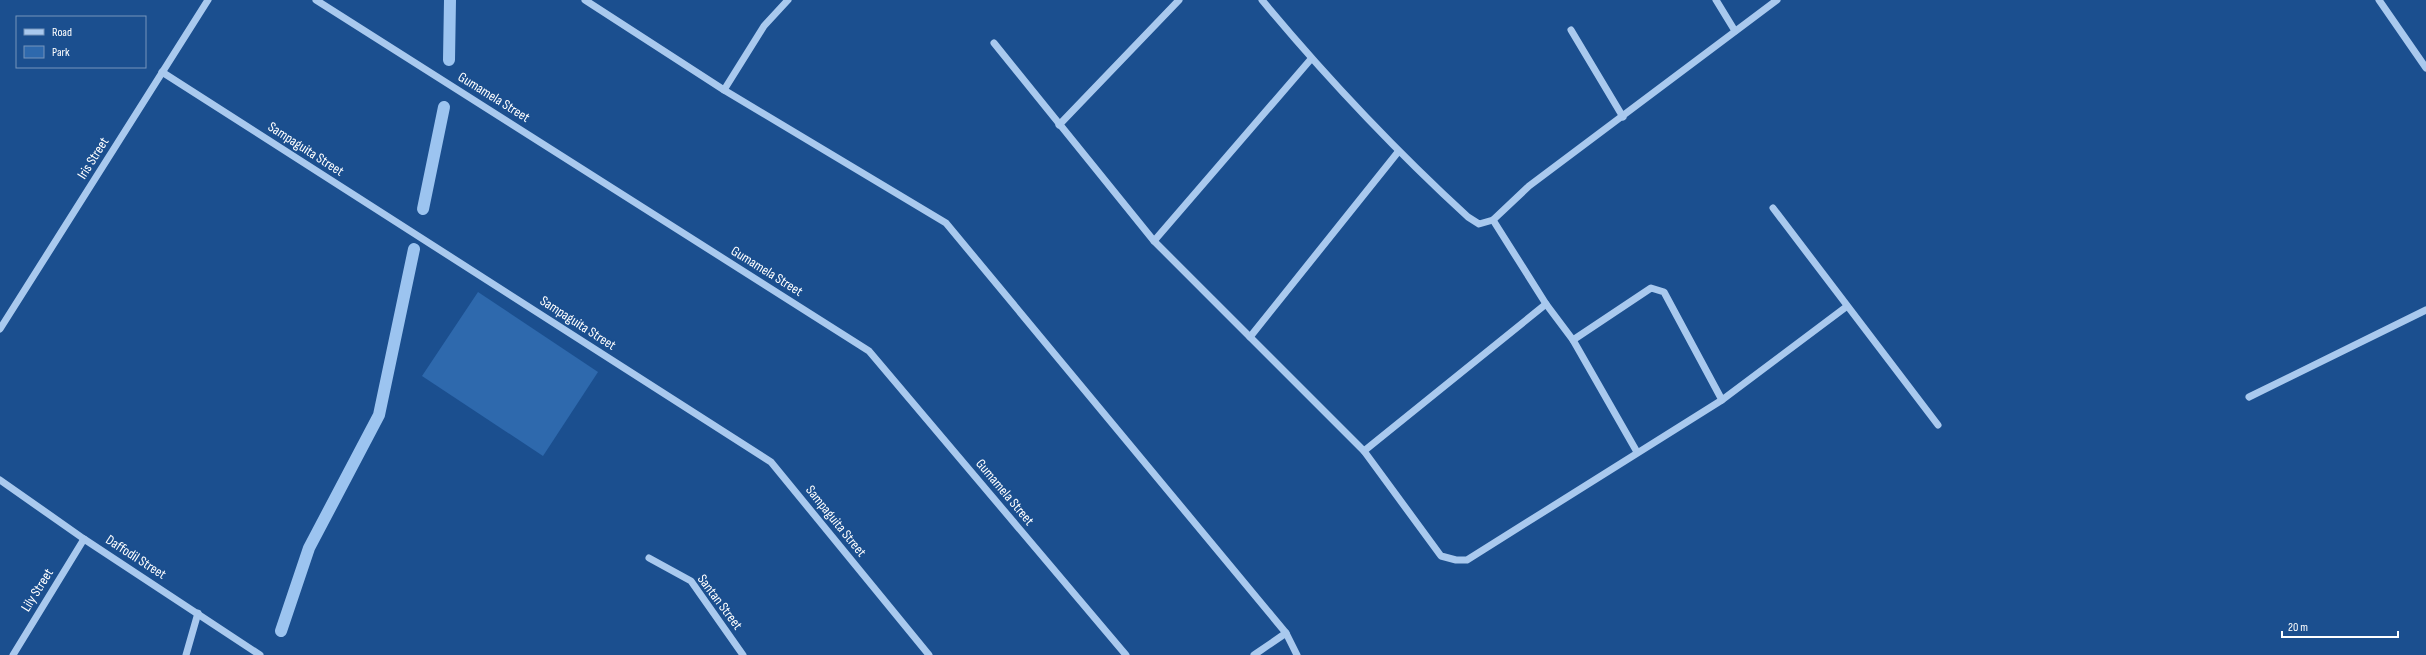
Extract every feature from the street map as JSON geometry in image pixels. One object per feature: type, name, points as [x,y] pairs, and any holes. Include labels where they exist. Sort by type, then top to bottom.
[{"type":"street","name":"Iris Street","points":[[0,329],[208,0]]},
{"type":"street","name":"Gumamela Street","points":[[316,0],[869,351],[1126,655]]},
{"type":"street","points":[[585,0],[724,90],[946,223],[1286,633],[1297,655]]},
{"type":"street","points":[[724,90],[764,26],[788,0]]},
{"type":"street","points":[[1059,125],[1179,0]]},
{"type":"street","points":[[1262,0],[1311,59],[1398,152],[1468,217],[1479,224],[1493,220],[1529,186],[1777,0]]},
{"type":"street","points":[[1716,0],[1735,31]]},
{"type":"street","points":[[2379,0],[2426,68]]},
{"type":"street","points":[[1571,30],[1623,117]]},
{"type":"street","points":[[994,43],[1154,241],[1364,451],[1441,556],[1456,560],[1467,560],[1722,400],[1846,307]]},
{"type":"street","points":[[1154,241],[1311,59]]},
{"type":"street","name":"Sampaguita Street","points":[[162,72],[771,462],[929,655]]},
{"type":"street","points":[[1250,337],[1398,152]]},
{"type":"street","points":[[1773,208],[1846,307],[1938,425]]},
{"type":"street","points":[[1493,220],[1546,304],[1573,340],[1637,452]]},
{"type":"street","points":[[1573,340],[1651,288],[1664,292],[1722,400]]},
{"type":"street","points":[[1364,451],[1546,304]]},
{"type":"street","points":[[2249,397],[2426,310]]},
{"type":"street","name":"Daffodil Street","points":[[0,480],[84,539],[260,655]]},
{"type":"street","name":"Lily Street","points":[[12,655],[84,539]]},
{"type":"street","name":"Santan Street","points":[[649,558],[691,581],[743,655]]},
{"type":"street","points":[[186,655],[198,613]]},
{"type":"street","points":[[1254,655],[1286,633]]},
{"type":"green space","points":[[478,292],[598,372],[543,456],[422,376]]},
{"type":"waterway","points":[[449,60],[450,0]]},
{"type":"waterway","points":[[423,209],[444,107]]},
{"type":"waterway","points":[[281,631],[309,548],[379,415],[414,249]]}]
